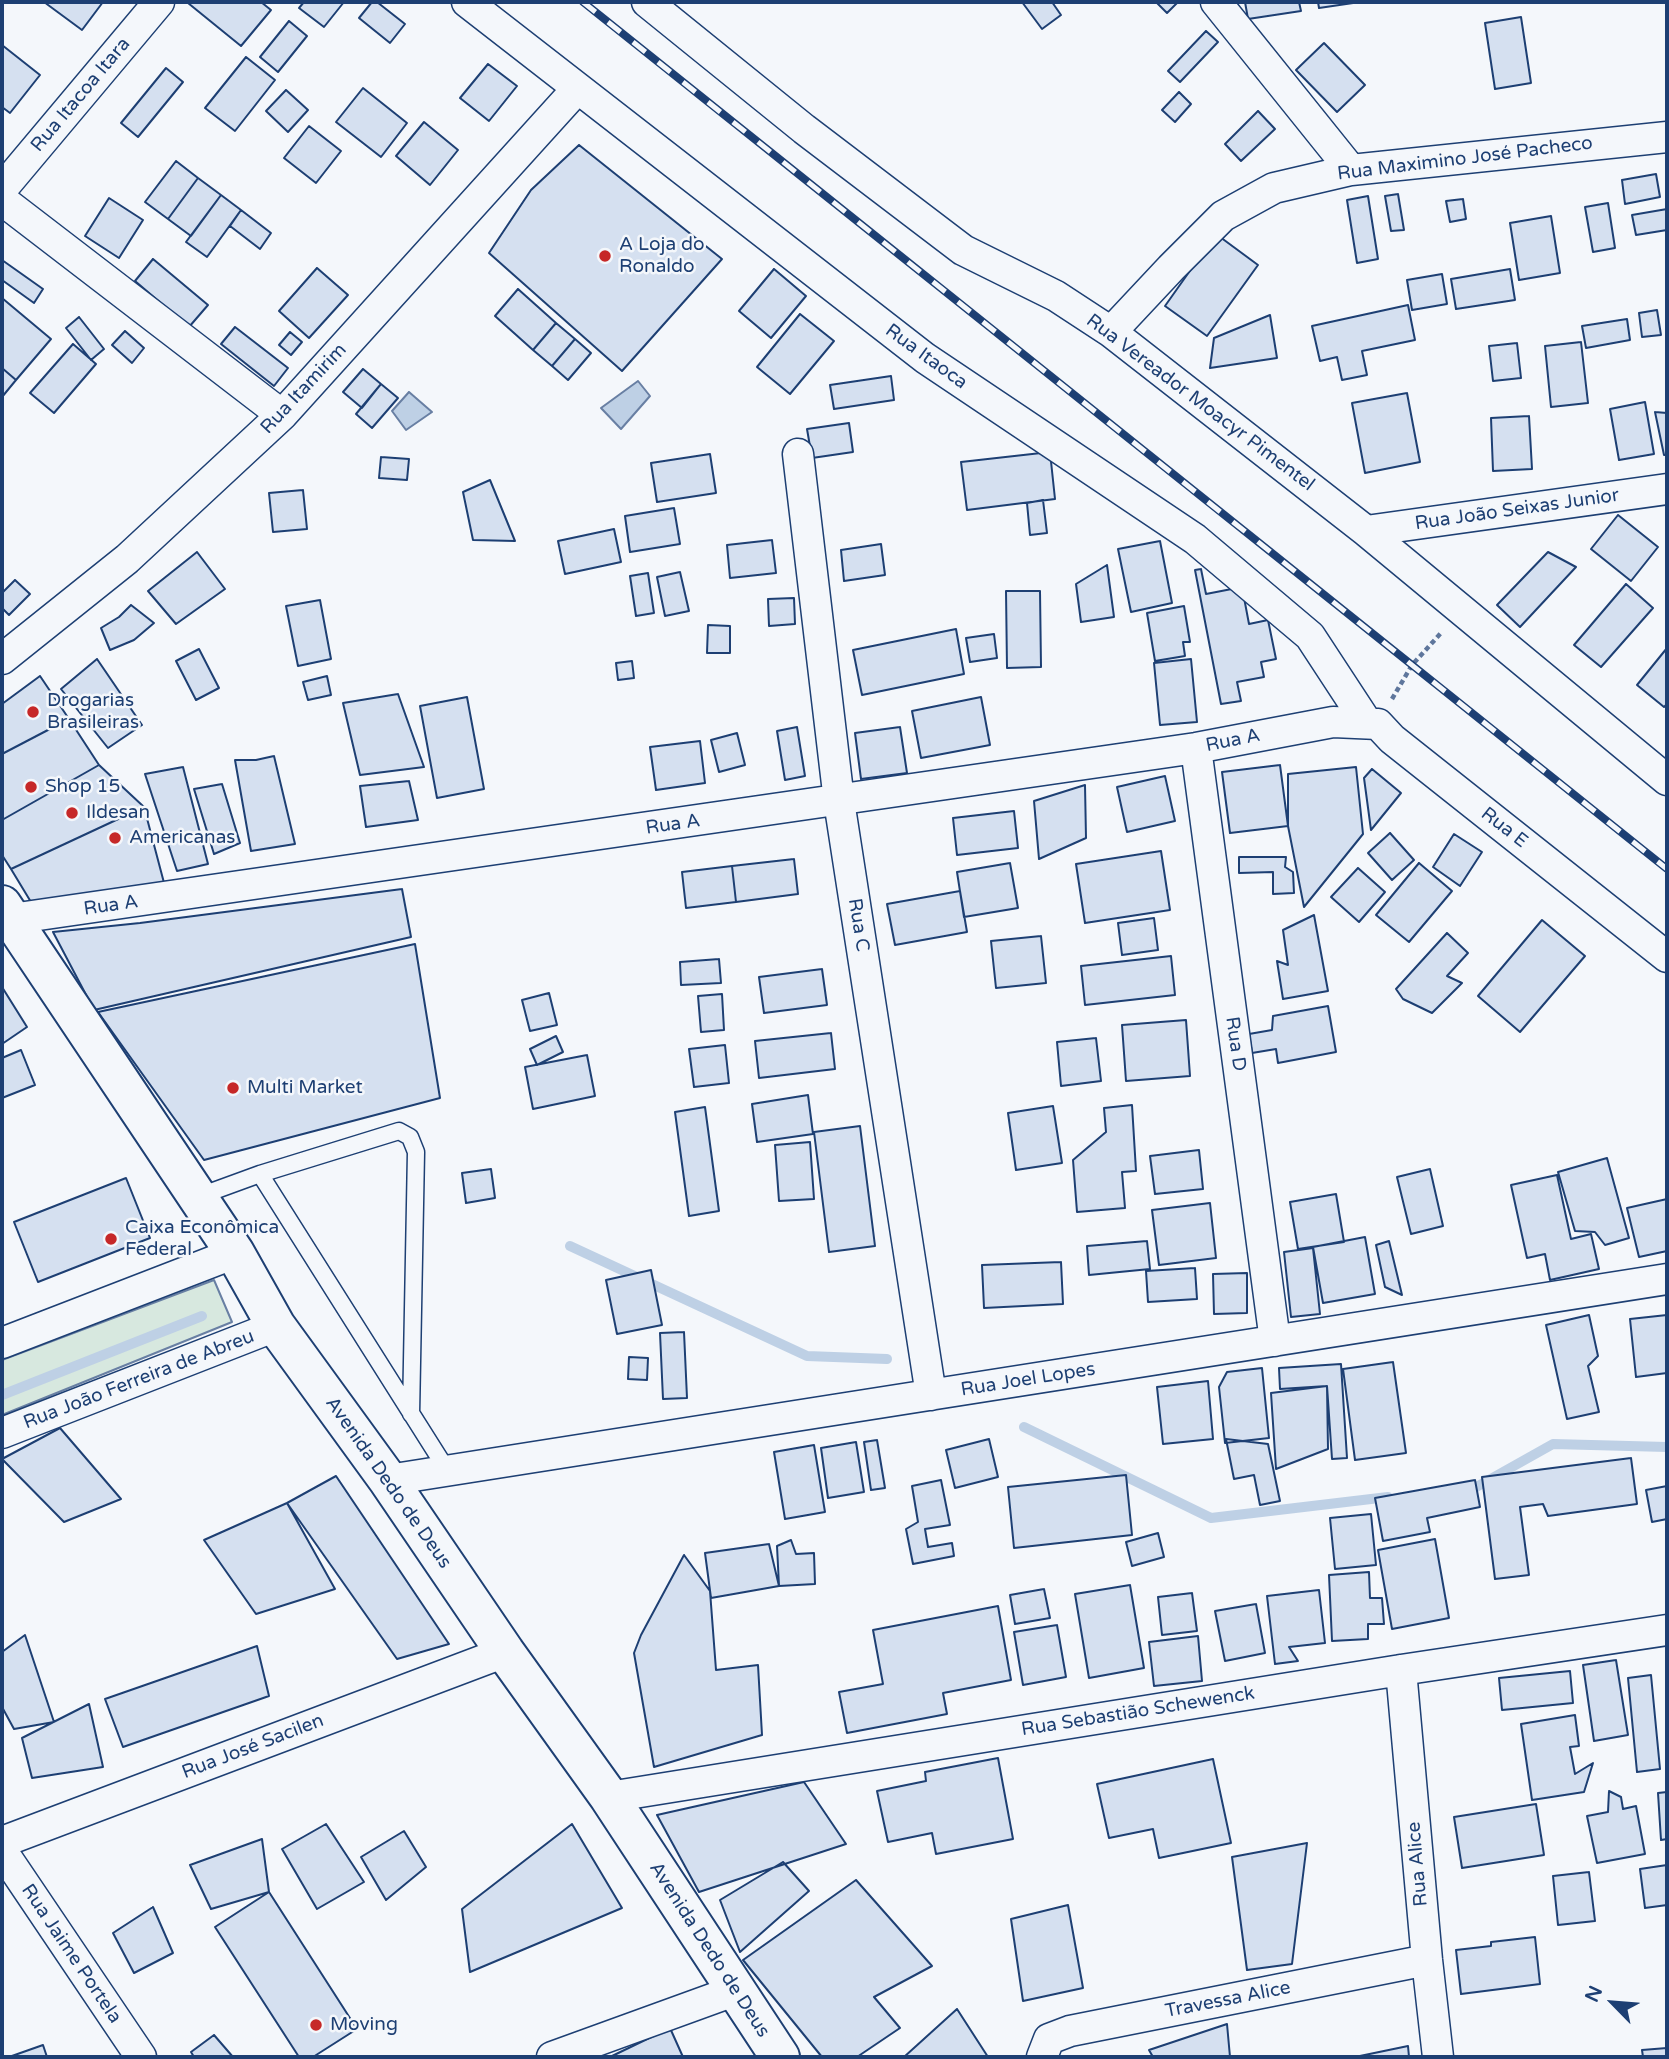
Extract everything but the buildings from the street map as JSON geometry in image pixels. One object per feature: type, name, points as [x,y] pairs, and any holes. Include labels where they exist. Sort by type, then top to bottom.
[{"type":"main road","name":"Avenida Dedo de Deus","points":[[5,916],[235,1253],[276,1326],[388,1480],[505,1652],[609,1797],[734,1991],[780,2057]]},
{"type":"street","name":"Rua Itacoa Itara","points":[[2,189],[159,2]]},
{"type":"street","name":"Rua Itaoca","points":[[467,2],[925,358],[1195,539],[1310,636],[1373,724]]},
{"type":"street","name":"Rua Vereador Moacyr Pimentel","points":[[646,2],[804,129],[963,250],[1056,296],[1111,332],[1366,531],[1667,780]]},
{"type":"street","points":[[1216,2],[1351,170]]},
{"type":"street","name":"Rua Itamirim","points":[[2,659],[127,559],[282,415],[577,89]]},
{"type":"street","name":"Rua Maximino José Pacheco","points":[[1111,332],[1223,216],[1274,188],[1351,170],[1667,136]]},
{"type":"street","points":[[2,200],[282,415]]},
{"type":"street","name":"Rua C","points":[[798,454],[839,801],[931,1395]]},
{"type":"street","name":"Rua João Seixas Junior","points":[[1366,531],[1667,489]]},
{"type":"street","name":"Rua A","points":[[5,916],[839,801],[1196,748],[1333,722],[1373,724]]},
{"type":"street","name":"Rua E","points":[[1373,724],[1667,957]]},
{"type":"street","name":"Rua D","points":[[1196,748],[1275,1341]]},
{"type":"street","points":[[2,1343],[235,1253]]},
{"type":"street","name":"Rua Joel Lopes","points":[[388,1480],[1667,1279]]},
{"type":"street","name":"Rua João Ferreira de Abreu","points":[[2,1433],[276,1326]]},
{"type":"street","name":"Rua Sebastião Schewenck","points":[[609,1797],[1667,1630]]},
{"type":"street","name":"Rua José Sacilen","points":[[2,1842],[505,1652]]},
{"type":"street","name":"Rua Alice","points":[[1401,1670],[1438,2057]]},
{"type":"street","name":"Rua Jaime Portela","points":[[2,1851],[141,2057]]},
{"type":"street","name":"Travessa Alice","points":[[1042,2057],[1049,2039],[1070,2031],[1427,1960]]},
{"type":"street","points":[[552,2057],[734,1991]]},
{"type":"lane","points":[[197,1197],[260,1174],[399,1131],[410,1137],[415,1152],[411,1414]]},
{"type":"lane","points":[[260,1174],[447,1470]]},
{"type":"path","points":[[1373,724],[1412,665],[1461,610]]},
{"type":"shaded area","points":[[214,1280],[232,1322],[2,1415],[2,1360]]},
{"type":"water","points":[[638,381],[650,396],[621,429],[601,408]]},
{"type":"water","points":[[409,392],[432,412],[406,430],[392,411]]},
{"type":"waterway","points":[[570,1246],[807,1356],[887,1359]]},
{"type":"waterway","points":[[2,1395],[202,1316]]},
{"type":"waterway","points":[[1024,1427],[1211,1518],[1388,1497]]},
{"type":"waterway","points":[[1463,1491],[1471,1490],[1553,1444],[1667,1447]]},
{"type":"railway","points":[[583,2],[1667,869]]},
{"type":"place","name":"A Loja do Ronaldo","points":[[605,256]]},
{"type":"place","name":"Drogarias Brasileiras","points":[[33,712]]},
{"type":"place","name":"Shop 15","points":[[31,787]]},
{"type":"place","name":"Ildesan","points":[[72,813]]},
{"type":"place","name":"Americanas","points":[[115,838]]},
{"type":"place","name":"Multi Market","points":[[233,1088]]},
{"type":"place","name":"Caixa Econômica Federal","points":[[111,1239]]},
{"type":"place","name":"Moving","points":[[316,2025]]}]
